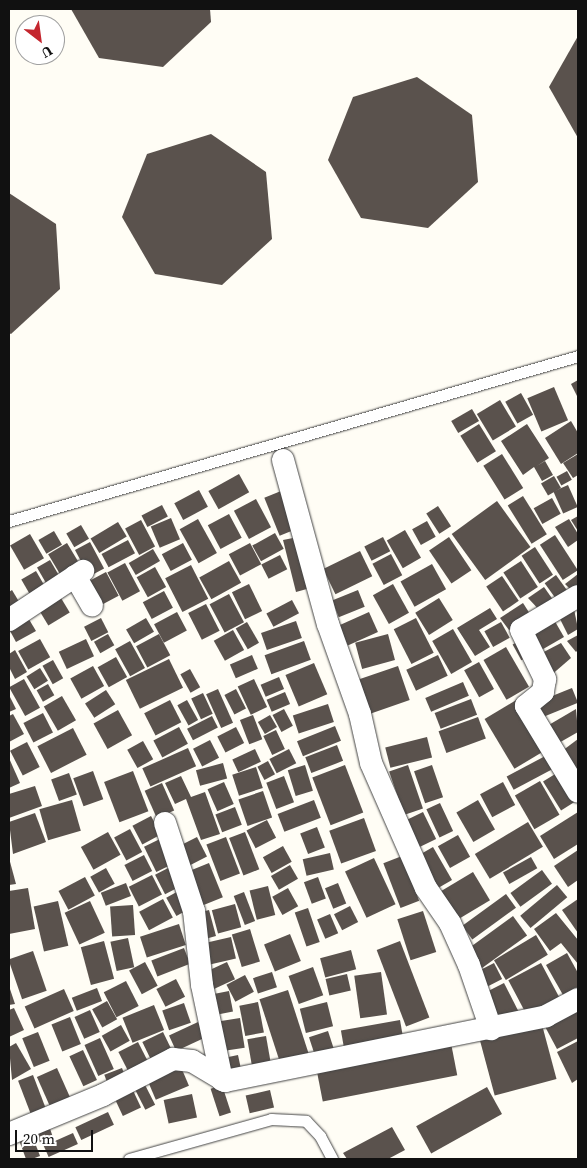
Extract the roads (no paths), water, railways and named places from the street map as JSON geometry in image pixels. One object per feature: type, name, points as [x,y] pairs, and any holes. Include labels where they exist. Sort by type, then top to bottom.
[{"type":"street","points":[[283,460],[328,624],[360,714],[371,763],[426,888],[450,923],[469,965],[491,1029]]},
{"type":"street","points":[[9,620],[79,574],[92,606]]},
{"type":"street","points":[[578,596],[521,630],[545,679],[543,692],[526,706],[578,792]]},
{"type":"street","points":[[165,823],[194,910],[202,984],[222,1080]]},
{"type":"street","points":[[9,1134],[102,1095],[173,1059],[192,1061],[222,1080],[491,1029],[546,1016],[578,999]]},
{"type":"lane","points":[[9,521],[578,356]]},
{"type":"lane","points":[[129,1159],[271,1119],[306,1120],[320,1136],[332,1159]]}]
